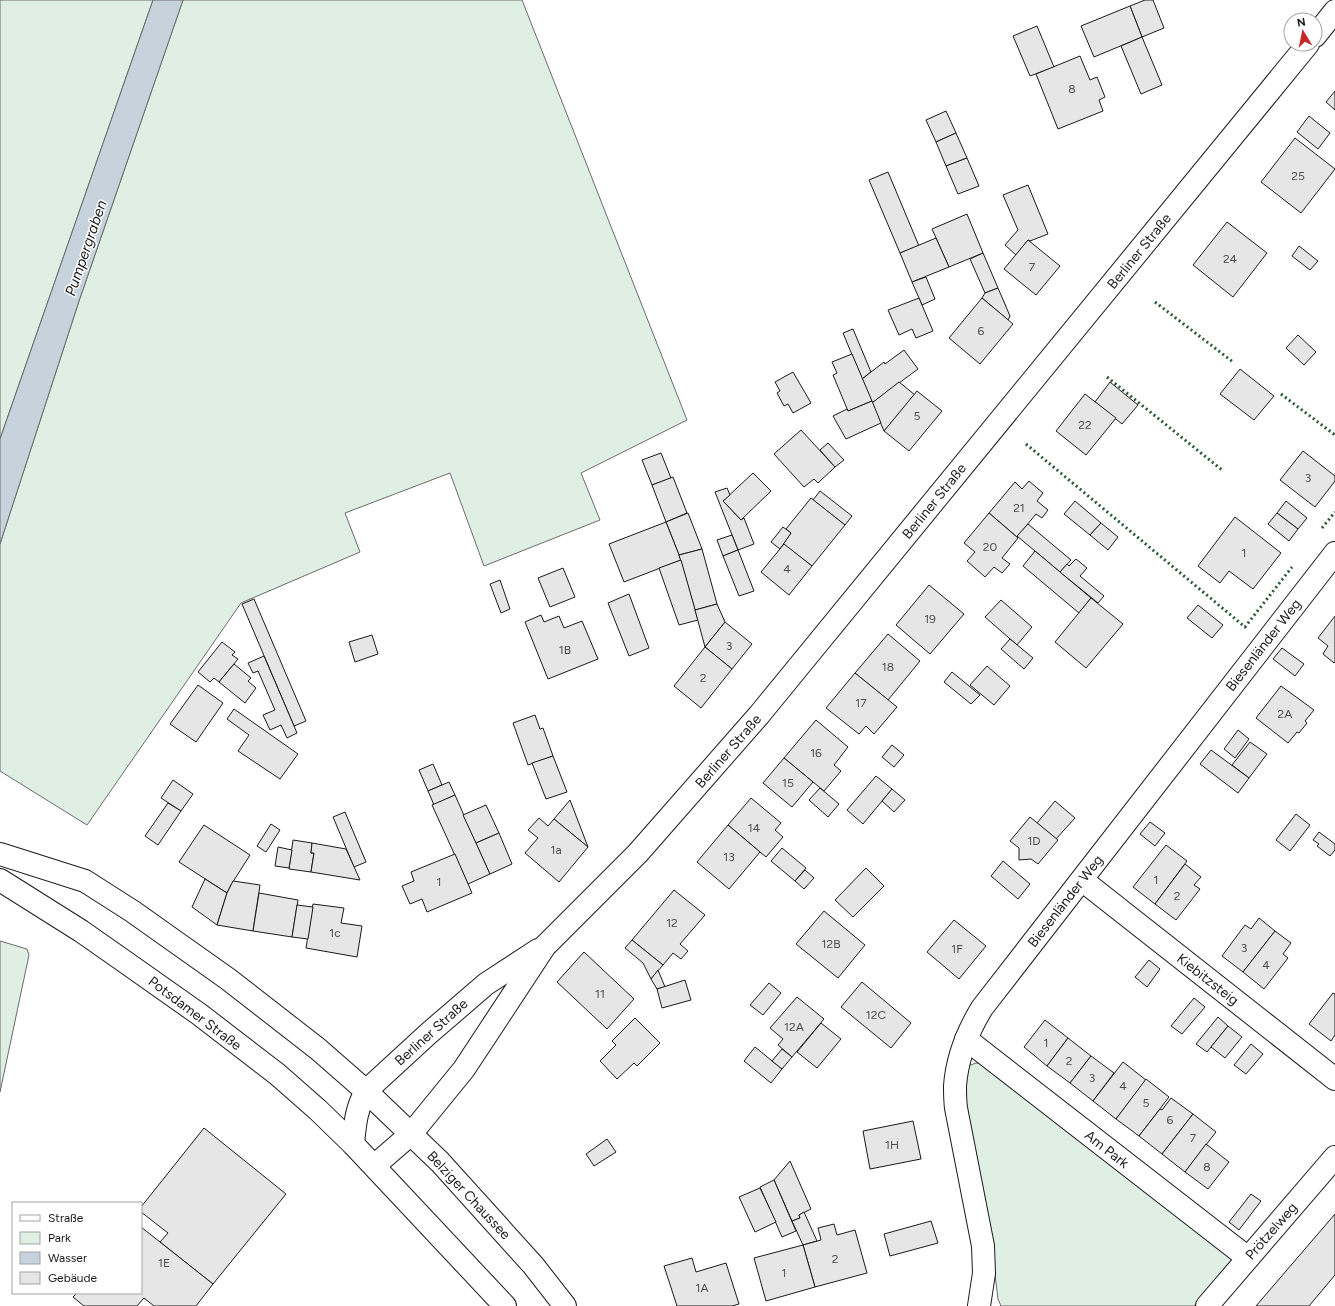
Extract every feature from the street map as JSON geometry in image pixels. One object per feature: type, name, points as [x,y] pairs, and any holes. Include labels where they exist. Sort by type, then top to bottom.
[{"type":"main road","points":[[1323,26],[1335,11]]},
{"type":"main road","name":"Berliner Straße","points":[[374,1166],[411,1134],[464,1069],[545,946],[638,853],[760,715],[1301,52]]},
{"type":"main road","name":"Biesenländer Weg","points":[[979,1306],[984,1273],[983,1246],[956,1108],[955,1085],[966,1039],[973,1024],[982,1008],[1335,553]]},
{"type":"main road","points":[[0,854],[85,881],[132,911],[228,979],[318,1049],[366,1091]]},
{"type":"main road","name":"Potsdamer Straße","points":[[0,880],[81,931],[198,1014],[276,1074],[318,1110],[374,1166]]},
{"type":"main road","name":"Kiebitzsteig","points":[[1082,880],[1335,1079]]},
{"type":"main road","name":"Berliner Straße","points":[[353,1144],[359,1103],[366,1091],[428,1034],[486,984],[545,946]]},
{"type":"main road","name":"Am Park","points":[[966,1039],[1248,1258]]},
{"type":"main road","name":"Belziger Chaussee","points":[[366,1091],[440,1162],[468,1192],[533,1265],[565,1306]]},
{"type":"main road","name":"Prötzelweg","points":[[1207,1306],[1335,1157]]},
{"type":"main road","points":[[374,1166],[505,1306]]},
{"type":"green space","points":[[0,0],[153,0],[0,439]]},
{"type":"green space","points":[[183,0],[522,0],[687,420],[581,473],[600,520],[484,566],[450,473],[345,513],[360,552],[241,603],[87,825],[0,771],[0,544],[79,301]]},
{"type":"green space","points":[[0,941],[27,949],[29,955],[0,1092]]},
{"type":"green space","points":[[976,1063],[983,1064],[1236,1258],[1194,1306],[1001,1306],[998,1299],[991,1242],[965,1110],[965,1088],[968,1066]]},
{"type":"water","name":"Pumpergraben","points":[[153,0],[183,0],[79,301],[0,544],[0,439]]},
{"type":"building","points":[[1145,0],[1153,0],[1164,28],[1142,37],[1130,6]]},
{"type":"building","points":[[1130,6],[1142,37],[1094,57],[1081,26]]},
{"type":"building","points":[[1037,26],[1054,67],[1030,76],[1013,36]]},
{"type":"building","points":[[1142,37],[1162,85],[1141,94],[1121,46]]},
{"type":"building","points":[[1080,56],[1090,80],[1097,77],[1105,97],[1099,100],[1103,111],[1058,129],[1036,74]]},
{"type":"building","points":[[1335,91],[1335,110],[1326,102]]},
{"type":"building","points":[[946,111],[956,133],[936,142],[926,120]]},
{"type":"building","points":[[1309,116],[1330,133],[1318,149],[1297,132]]},
{"type":"building","points":[[956,133],[967,158],[946,166],[936,142]]},
{"type":"building","points":[[1295,138],[1335,169],[1301,213],[1261,182]]},
{"type":"building","points":[[967,158],[979,186],[958,194],[946,166]]},
{"type":"building","points":[[888,172],[919,246],[900,253],[869,180]]},
{"type":"building","points":[[1028,185],[1048,234],[1030,241],[1028,240],[1016,255],[1005,245],[1018,230],[1003,195]]},
{"type":"building","points":[[967,214],[983,253],[949,267],[932,229]]},
{"type":"building","points":[[1227,222],[1267,253],[1233,297],[1193,265]]},
{"type":"building","points":[[936,238],[949,267],[912,282],[900,253]]},
{"type":"building","points":[[1028,240],[1060,266],[1036,295],[1004,269]]},
{"type":"building","points":[[1299,246],[1318,261],[1310,270],[1292,256]]},
{"type":"building","points":[[983,253],[998,288],[985,293],[970,259]]},
{"type":"building","points":[[926,277],[935,299],[922,305],[912,282]]},
{"type":"building","points":[[998,288],[1010,316],[1008,320],[982,298],[985,293]]},
{"type":"building","points":[[919,298],[933,331],[916,338],[912,329],[899,335],[888,310]]},
{"type":"building","points":[[982,298],[1013,324],[980,364],[949,338]]},
{"type":"building","points":[[853,329],[871,372],[862,379],[843,333]]},
{"type":"building","points":[[1298,335],[1316,352],[1304,365],[1286,348]]},
{"type":"building","points":[[904,350],[918,369],[872,403],[862,379],[884,362],[885,364]]},
{"type":"building","points":[[852,354],[872,401],[848,411],[833,375],[837,373],[832,362]]},
{"type":"building","points":[[1240,369],[1274,396],[1254,420],[1220,394]]},
{"type":"building","points":[[793,372],[811,403],[793,413],[788,404],[784,406],[777,393],[780,391],[775,382]]},
{"type":"building","points":[[899,382],[915,395],[884,431],[872,403]]},
{"type":"building","points":[[1110,382],[1138,405],[1122,424],[1095,402]]},
{"type":"building","points":[[917,391],[942,411],[909,451],[884,431]]},
{"type":"building","points":[[1085,394],[1116,418],[1086,455],[1056,431]]},
{"type":"building","points":[[872,401],[881,423],[846,439],[833,416],[847,409],[848,411]]},
{"type":"building","points":[[801,430],[835,467],[818,483],[814,479],[804,487],[774,454]]},
{"type":"building","points":[[828,443],[844,460],[835,467],[820,450]]},
{"type":"building","points":[[1303,451],[1335,476],[1335,481],[1315,507],[1280,480]]},
{"type":"building","points":[[661,453],[671,478],[652,485],[642,460]]},
{"type":"building","points":[[753,473],[771,491],[741,520],[723,501]]},
{"type":"building","points":[[673,477],[687,513],[666,522],[652,485]]},
{"type":"building","points":[[1029,481],[1043,493],[1037,501],[1048,510],[1042,518],[1036,514],[1017,537],[989,513],[1015,482],[1022,489]]},
{"type":"building","points":[[727,488],[730,495],[723,501],[741,520],[744,518],[754,544],[738,550],[715,492]]},
{"type":"building","points":[[820,491],[852,516],[845,525],[813,500]]},
{"type":"building","points":[[811,498],[845,525],[812,566],[783,544],[791,533],[786,529]]},
{"type":"building","points":[[1075,501],[1101,523],[1090,535],[1064,514]]},
{"type":"building","points":[[1286,501],[1307,518],[1298,529],[1277,513]]},
{"type":"building","points":[[688,513],[702,549],[679,555],[666,522]]},
{"type":"building","points":[[989,513],[1018,538],[1002,558],[1010,564],[1002,573],[994,567],[985,577],[967,561],[975,552],[964,543]]},
{"type":"building","points":[[1277,513],[1298,529],[1289,541],[1268,524]]},
{"type":"building","points":[[1235,517],[1281,553],[1253,589],[1229,571],[1220,583],[1198,566]]},
{"type":"building","points":[[666,522],[681,560],[624,582],[609,544]]},
{"type":"building","points":[[1101,523],[1118,537],[1108,550],[1090,535]]},
{"type":"building","points":[[1028,524],[1071,560],[1060,572],[1017,536]]},
{"type":"building","points":[[783,527],[791,533],[780,549],[771,542]]},
{"type":"building","points":[[732,535],[738,550],[723,556],[717,540]]},
{"type":"building","points":[[784,544],[812,566],[789,595],[761,572]]},
{"type":"building","points":[[702,549],[717,604],[695,610],[679,555]]},
{"type":"building","points":[[738,550],[754,591],[739,596],[723,556]]},
{"type":"building","points":[[1035,551],[1091,598],[1079,613],[1023,566]]},
{"type":"building","points":[[1076,559],[1087,568],[1080,576],[1104,596],[1098,603],[1060,572],[1067,564],[1069,566]]},
{"type":"building","points":[[681,560],[698,620],[679,625],[659,568]]},
{"type":"building","points":[[563,568],[575,597],[550,607],[538,578]]},
{"type":"building","points":[[500,580],[510,609],[501,613],[490,584]]},
{"type":"building","points":[[929,585],[964,614],[930,654],[896,625]]},
{"type":"building","points":[[629,594],[649,648],[629,656],[608,603]]},
{"type":"building","points":[[1091,598],[1123,624],[1086,668],[1055,642]]},
{"type":"building","points":[[254,599],[306,721],[294,726],[242,604]]},
{"type":"building","points":[[1001,600],[1032,627],[1017,645],[985,617]]},
{"type":"building","points":[[717,604],[725,622],[705,647],[695,610]]},
{"type":"building","points":[[1198,605],[1223,625],[1212,638],[1187,618]]},
{"type":"building","points":[[541,615],[544,622],[559,616],[564,628],[582,621],[598,659],[548,679],[525,622]]},
{"type":"building","points":[[1335,616],[1334,663],[1323,654],[1328,646],[1318,638]]},
{"type":"building","points":[[725,622],[752,644],[732,669],[705,647]]},
{"type":"building","points":[[888,634],[920,661],[888,700],[855,673]]},
{"type":"building","points":[[372,635],[378,654],[355,662],[349,642]]},
{"type":"building","points":[[1010,639],[1033,658],[1024,669],[1001,649]]},
{"type":"building","points":[[222,642],[235,652],[232,655],[238,659],[219,682],[214,678],[210,682],[198,672]]},
{"type":"building","points":[[705,647],[732,669],[701,708],[674,686]]},
{"type":"building","points":[[1282,648],[1304,664],[1295,676],[1273,659]]},
{"type":"building","points":[[264,656],[297,733],[287,738],[281,725],[270,730],[263,715],[275,710],[258,671],[253,673],[248,663]]},
{"type":"building","points":[[234,664],[251,678],[248,681],[256,688],[245,703],[219,682]]},
{"type":"building","points":[[987,666],[1010,686],[994,705],[970,685]]},
{"type":"building","points":[[952,672],[980,695],[971,704],[944,682]]},
{"type":"building","points":[[855,673],[897,707],[874,734],[866,726],[859,734],[826,708]]},
{"type":"building","points":[[198,685],[223,703],[196,742],[170,724]]},
{"type":"building","points":[[1281,686],[1314,710],[1305,721],[1307,723],[1288,743],[1256,718]]},
{"type":"building","points":[[234,709],[298,754],[280,779],[238,751],[249,735],[227,719]]},
{"type":"building","points":[[535,715],[540,729],[543,728],[553,756],[528,765],[513,723]]},
{"type":"building","points":[[816,720],[848,747],[834,765],[841,771],[824,791],[784,758]]},
{"type":"building","points":[[1238,730],[1249,739],[1235,758],[1224,749]]},
{"type":"building","points":[[1250,742],[1267,754],[1249,778],[1232,765]]},
{"type":"building","points":[[892,745],[904,755],[894,767],[882,757]]},
{"type":"building","points":[[1211,750],[1249,778],[1238,793],[1200,764]]},
{"type":"building","points":[[553,756],[567,792],[546,799],[532,763]]},
{"type":"building","points":[[784,758],[813,782],[792,807],[763,783]]},
{"type":"building","points":[[433,764],[442,785],[428,791],[419,770]]},
{"type":"building","points":[[876,776],[892,789],[863,824],[847,810]]},
{"type":"building","points":[[173,780],[193,794],[181,811],[161,798]]},
{"type":"building","points":[[449,782],[455,795],[434,805],[428,791]]},
{"type":"building","points":[[820,788],[839,804],[828,817],[809,800]]},
{"type":"building","points":[[892,789],[905,800],[894,812],[882,801]]},
{"type":"building","points":[[455,795],[490,874],[468,884],[432,805]]},
{"type":"building","points":[[751,798],[781,823],[775,830],[783,837],[766,857],[728,825]]},
{"type":"building","points":[[570,800],[588,847],[554,819]]},
{"type":"building","points":[[1055,801],[1075,818],[1056,839],[1037,823]]},
{"type":"building","points":[[168,803],[181,811],[158,845],[145,836]]},
{"type":"building","points":[[486,805],[499,833],[476,843],[463,815]]},
{"type":"building","points":[[345,812],[366,862],[354,867],[333,817]]},
{"type":"building","points":[[1296,814],[1310,825],[1290,851],[1276,840]]},
{"type":"building","points":[[1030,817],[1058,840],[1038,864],[1031,859],[1019,860],[1019,848],[1010,841]]},
{"type":"building","points":[[539,818],[548,826],[554,819],[588,847],[559,882],[525,853],[538,838],[528,830]]},
{"type":"building","points":[[1150,822],[1165,833],[1155,846],[1140,834]]},
{"type":"building","points":[[271,824],[280,830],[266,852],[257,846]]},
{"type":"building","points":[[204,825],[250,855],[227,893],[179,862]]},
{"type":"building","points":[[728,825],[760,852],[729,889],[697,862]]},
{"type":"building","points":[[1319,832],[1335,844],[1335,850],[1330,856],[1317,846],[1319,844],[1313,840]]},
{"type":"building","points":[[499,833],[512,864],[490,874],[476,843]]},
{"type":"building","points":[[293,840],[312,843],[311,853],[314,853],[311,872],[289,869]]},
{"type":"building","points":[[312,843],[346,849],[360,880],[311,872],[314,853],[311,853]]},
{"type":"building","points":[[1166,845],[1187,861],[1155,904],[1133,887]]},
{"type":"building","points":[[278,847],[292,850],[289,868],[275,866]]},
{"type":"building","points":[[782,848],[806,868],[795,881],[771,861]]},
{"type":"building","points":[[455,854],[472,893],[427,912],[422,899],[410,904],[402,886],[414,881],[411,872]]},
{"type":"building","points":[[1003,861],[1030,884],[1018,899],[991,876]]},
{"type":"building","points":[[1185,864],[1201,877],[1194,885],[1200,889],[1176,920],[1155,904]]},
{"type":"building","points":[[866,868],[884,886],[853,917],[835,900]]},
{"type":"building","points":[[805,870],[814,878],[804,889],[795,881]]},
{"type":"building","points":[[205,879],[227,893],[217,925],[192,907]]},
{"type":"building","points":[[233,881],[260,885],[253,931],[217,925],[227,893]]},
{"type":"building","points":[[674,890],[705,915],[680,944],[688,951],[681,959],[673,953],[663,965],[632,940]]},
{"type":"building","points":[[259,893],[298,900],[292,937],[253,931]]},
{"type":"building","points":[[313,904],[344,908],[341,923],[362,926],[357,957],[306,948]]},
{"type":"building","points":[[297,905],[313,907],[308,939],[292,937]]},
{"type":"building","points":[[824,911],[865,945],[838,978],[796,944]]},
{"type":"building","points":[[1259,918],[1275,931],[1243,972],[1222,956],[1245,925],[1251,929]]},
{"type":"building","points":[[954,920],[986,946],[959,979],[927,952]]},
{"type":"building","points":[[1275,931],[1291,943],[1283,954],[1288,958],[1264,989],[1243,972]]},
{"type":"building","points":[[632,940],[663,965],[651,979],[643,963],[625,948]]},
{"type":"building","points":[[584,952],[634,999],[607,1029],[557,982]]},
{"type":"building","points":[[1149,960],[1160,969],[1147,987],[1135,977]]},
{"type":"building","points":[[658,970],[665,987],[657,989],[651,979]]},
{"type":"building","points":[[685,980],[691,1000],[662,1008],[657,989]]},
{"type":"building","points":[[862,982],[911,1023],[891,1048],[841,1007]]},
{"type":"building","points":[[769,983],[781,993],[763,1015],[750,1005]]},
{"type":"building","points":[[1333,993],[1335,994],[1335,1035],[1331,1041],[1309,1024]]},
{"type":"building","points":[[797,997],[824,1019],[792,1057],[778,1045],[783,1039],[770,1028]]},
{"type":"building","points":[[1194,998],[1205,1007],[1182,1034],[1171,1026]]},
{"type":"building","points":[[1218,1017],[1228,1026],[1207,1052],[1196,1044]]},
{"type":"building","points":[[635,1018],[660,1043],[637,1066],[634,1063],[617,1079],[600,1061],[616,1045],[612,1041]]},
{"type":"building","points":[[1045,1020],[1068,1038],[1047,1066],[1024,1047]]},
{"type":"building","points":[[821,1023],[841,1039],[817,1068],[797,1052]]},
{"type":"building","points":[[1228,1026],[1242,1037],[1225,1058],[1211,1047]]},
{"type":"building","points":[[1068,1038],[1091,1056],[1070,1083],[1047,1066]]},
{"type":"building","points":[[1251,1044],[1263,1054],[1246,1074],[1234,1065]]},
{"type":"building","points":[[755,1047],[782,1069],[771,1083],[744,1061]]},
{"type":"building","points":[[782,1049],[792,1057],[782,1069],[772,1061]]},
{"type":"building","points":[[1091,1056],[1114,1073],[1093,1101],[1070,1083]]},
{"type":"building","points":[[1123,1062],[1146,1080],[1116,1119],[1093,1101]]},
{"type":"building","points":[[1146,1079],[1169,1097],[1139,1136],[1116,1119]]},
{"type":"building","points":[[1171,1098],[1193,1114],[1162,1154],[1139,1136],[1160,1109],[1162,1110]]},
{"type":"building","points":[[1193,1114],[1216,1132],[1185,1172],[1162,1154]]},
{"type":"building","points":[[913,1121],[921,1159],[870,1169],[863,1131]]},
{"type":"building","points":[[204,1128],[286,1194],[213,1284],[160,1242],[168,1233],[142,1213],[142,1206]]},
{"type":"building","points":[[607,1139],[616,1152],[594,1166],[586,1154]]},
{"type":"building","points":[[1206,1144],[1229,1162],[1208,1189],[1185,1172]]},
{"type":"building","points":[[790,1161],[811,1209],[799,1215],[800,1218],[792,1221],[774,1180]]},
{"type":"building","points":[[774,1180],[796,1231],[782,1237],[760,1187]]},
{"type":"building","points":[[760,1188],[776,1222],[755,1232],[739,1197]]},
{"type":"building","points":[[1251,1194],[1261,1201],[1239,1230],[1229,1222]]},
{"type":"building","points":[[804,1212],[817,1241],[803,1245],[792,1221],[800,1218],[799,1215]]},
{"type":"building","points":[[1335,1214],[1335,1275],[1309,1306],[1256,1306]]},
{"type":"building","points":[[931,1221],[938,1243],[890,1256],[884,1234]]},
{"type":"building","points":[[834,1224],[837,1235],[855,1230],[867,1273],[815,1287],[803,1245],[821,1240],[818,1228]]},
{"type":"building","points":[[142,1228],[213,1284],[196,1306],[154,1306],[144,1298],[137,1306],[84,1306],[73,1297],[76,1294],[142,1294]]},
{"type":"building","points":[[803,1245],[815,1287],[766,1301],[754,1258]]},
{"type":"building","points":[[692,1258],[696,1272],[726,1263],[739,1304],[732,1306],[677,1306],[664,1266]]},
{"type":"hedge","points":[[1155,302],[1233,362]]},
{"type":"hedge","points":[[1107,377],[1222,470]]},
{"type":"hedge","points":[[1281,394],[1335,435]]},
{"type":"hedge","points":[[1026,444],[1245,627],[1292,567]]},
{"type":"hedge","points":[[1322,528],[1335,512]]}]
